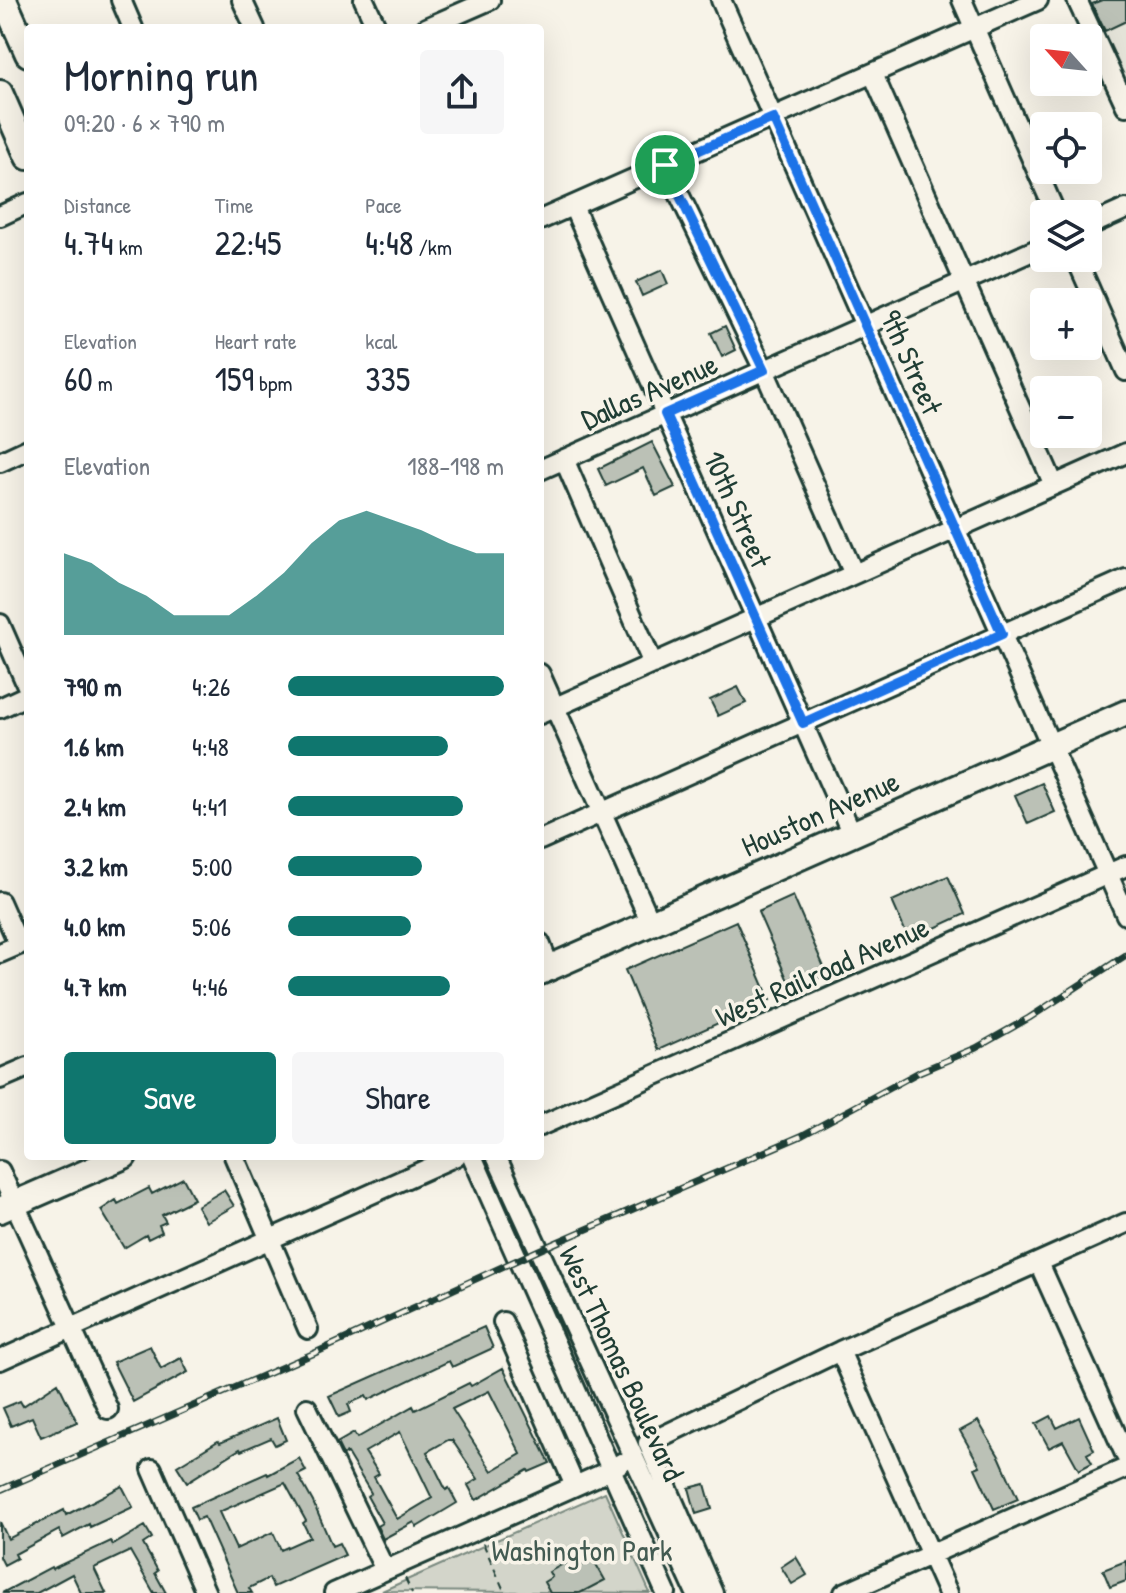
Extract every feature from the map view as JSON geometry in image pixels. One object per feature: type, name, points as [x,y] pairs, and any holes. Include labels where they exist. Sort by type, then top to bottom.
[{"type":"main road","points":[[4,0],[24,45]]},
{"type":"main road","points":[[0,93],[24,148]]},
{"type":"main road","name":"Houston Avenue","points":[[545,970],[1126,713]]},
{"type":"main road","points":[[7,1207],[115,1160]]},
{"type":"street","points":[[121,0],[131,24]]},
{"type":"street","points":[[242,0],[253,24]]},
{"type":"street","points":[[364,0],[375,24]]},
{"type":"street","name":"9th Street","points":[[721,0],[1052,746],[1117,870],[1126,915]]},
{"type":"street","points":[[962,0],[1050,200]]},
{"type":"street","points":[[544,218],[1038,0]]},
{"type":"street","points":[[1077,0],[1126,106]]},
{"type":"street","points":[[435,24],[485,1]]},
{"type":"street","points":[[873,74],[1054,485]]},
{"type":"street","points":[[665,165],[764,370],[854,574]]},
{"type":"street","points":[[0,216],[24,205]]},
{"type":"street","name":"10th Street","points":[[573,206],[852,834]]},
{"type":"street","points":[[1102,220],[1126,209]]},
{"type":"street","name":"Dallas Avenue","points":[[544,468],[1030,252]]},
{"type":"street","points":[[1082,272],[1126,371]]},
{"type":"street","points":[[0,462],[24,451]]},
{"type":"street","points":[[651,923],[601,812],[548,711],[1126,453]]},
{"type":"street","points":[[564,459],[653,664]]},
{"type":"street","points":[[544,838],[1126,579]]},
{"type":"street","points":[[0,624],[24,679]]},
{"type":"street","points":[[0,708],[24,697]]},
{"type":"street","name":"West Railroad Avenue","points":[[544,1124],[1117,870]]},
{"type":"street","points":[[0,902],[24,943],[0,953]]},
{"type":"street","points":[[0,1079],[24,1069]]},
{"type":"street","points":[[236,1160],[308,1329]]},
{"type":"street","points":[[0,1360],[447,1160]]},
{"type":"street","name":"West Thomas Boulevard","points":[[474,1160],[666,1593]]},
{"type":"street","name":"West Thomas Boulevard","points":[[498,1160],[696,1593]]},
{"type":"street","points":[[0,1171],[7,1207],[108,1409]]},
{"type":"street","points":[[713,1593],[648,1443],[840,1351],[1126,1223]]},
{"type":"street","points":[[1039,1263],[1126,1456]]},
{"type":"street","points":[[503,1322],[575,1486]]},
{"type":"street","points":[[840,1351],[948,1593]]},
{"type":"street","points":[[307,1408],[385,1570]]},
{"type":"street","points":[[334,1593],[611,1470],[633,1455]]},
{"type":"street","points":[[844,1593],[1126,1468]]},
{"type":"street","points":[[152,1469],[206,1593]]},
{"type":"path","points":[[482,1542],[505,1593]]},
{"type":"path","points":[[404,1576],[412,1593]]},
{"type":"shaded area","points":[[1086,0],[1126,0],[1126,89],[1102,36],[1102,24],[1097,24]]},
{"type":"green space","name":"Washington Park","points":[[605,1492],[650,1593],[382,1591]]},
{"type":"building","points":[[1102,0],[1126,0],[1126,21],[1105,31],[1092,4]]},
{"type":"building","points":[[662,270],[668,284],[642,296],[636,282]]},
{"type":"building","points":[[725,326],[736,350],[722,357],[711,333]]},
{"type":"building","points":[[652,442],[675,487],[656,496],[643,468],[606,486],[598,469]]},
{"type":"building","points":[[738,687],[746,703],[718,716],[710,700]]},
{"type":"building","points":[[1042,783],[1055,812],[1028,824],[1015,795]]},
{"type":"building","points":[[948,876],[965,914],[909,940],[892,901]]},
{"type":"building","points":[[793,896],[827,974],[792,990],[758,912]]},
{"type":"building","points":[[736,921],[770,1000],[658,1050],[625,970]]},
{"type":"building","points":[[183,1178],[194,1199],[162,1215],[166,1222],[159,1225],[162,1232],[148,1239],[146,1235],[124,1248],[101,1210],[116,1200],[118,1204],[149,1188],[152,1194]]},
{"type":"building","points":[[224,1190],[234,1206],[206,1222],[197,1206]]},
{"type":"building","points":[[484,1327],[493,1348],[452,1367],[449,1361],[368,1400],[366,1396],[348,1404],[351,1412],[339,1417],[329,1396]]},
{"type":"building","points":[[150,1346],[161,1369],[181,1358],[188,1372],[133,1402],[113,1362]]},
{"type":"building","points":[[503,1368],[550,1463],[528,1470],[476,1500],[468,1485],[478,1479],[452,1440],[448,1440],[427,1452],[446,1490],[449,1488],[457,1503],[417,1527],[414,1522],[383,1539],[377,1526],[382,1523],[367,1496],[371,1493],[347,1453],[343,1455],[337,1443],[354,1433],[357,1438],[413,1406],[415,1410],[469,1383],[471,1386]],"holes":[[[489,1391],[521,1454],[492,1471],[452,1409]],[[400,1432],[432,1498],[397,1519],[374,1477],[379,1474],[365,1452]]]},
{"type":"building","points":[[58,1383],[77,1422],[41,1437],[32,1417],[11,1426],[3,1408],[20,1401],[23,1406]]},
{"type":"building","points":[[1051,1416],[1057,1428],[1079,1417],[1094,1450],[1087,1454],[1092,1463],[1079,1470],[1063,1441],[1049,1448],[1036,1424]]},
{"type":"building","points":[[277,1418],[286,1440],[275,1445],[271,1438],[240,1449],[187,1482],[177,1466],[218,1441],[220,1443]]},
{"type":"building","points":[[978,1421],[1000,1458],[1018,1499],[994,1509],[975,1468],[980,1466],[960,1431]]},
{"type":"building","points":[[299,1458],[306,1471],[298,1475],[332,1546],[339,1543],[345,1555],[273,1587],[269,1578],[249,1588],[252,1593],[238,1593],[204,1517],[197,1520],[191,1507],[268,1475]],"holes":[[[285,1483],[306,1521],[303,1523],[310,1537],[281,1550],[273,1532],[236,1549],[219,1512]]]},
{"type":"building","points":[[705,1484],[712,1509],[696,1514],[689,1488]]},
{"type":"building","points":[[122,1486],[133,1507],[63,1538],[59,1530],[15,1554],[17,1558],[4,1565],[0,1557],[0,1522],[8,1539],[64,1510],[66,1515]]},
{"type":"building","points":[[145,1526],[152,1538],[143,1544],[166,1593],[154,1593],[130,1551],[94,1568],[106,1593],[81,1593],[72,1574],[37,1593],[2,1593],[111,1541],[113,1545]]},
{"type":"building","points":[[796,1557],[807,1575],[792,1584],[781,1567]]},
{"type":"building","points":[[593,1559],[605,1580],[580,1593],[550,1593],[544,1582],[552,1577],[549,1572],[565,1563],[569,1572]]},
{"type":"building","points":[[1126,1561],[1126,1581],[1110,1587],[1103,1570]]},
{"type":"railway","points":[[0,1490],[801,1136],[919,1072],[976,1048],[1029,1018],[1126,955]]},
{"type":"route","points":[[773,118],[1002,634],[803,723],[665,414],[764,370],[665,165],[773,118]]}]
